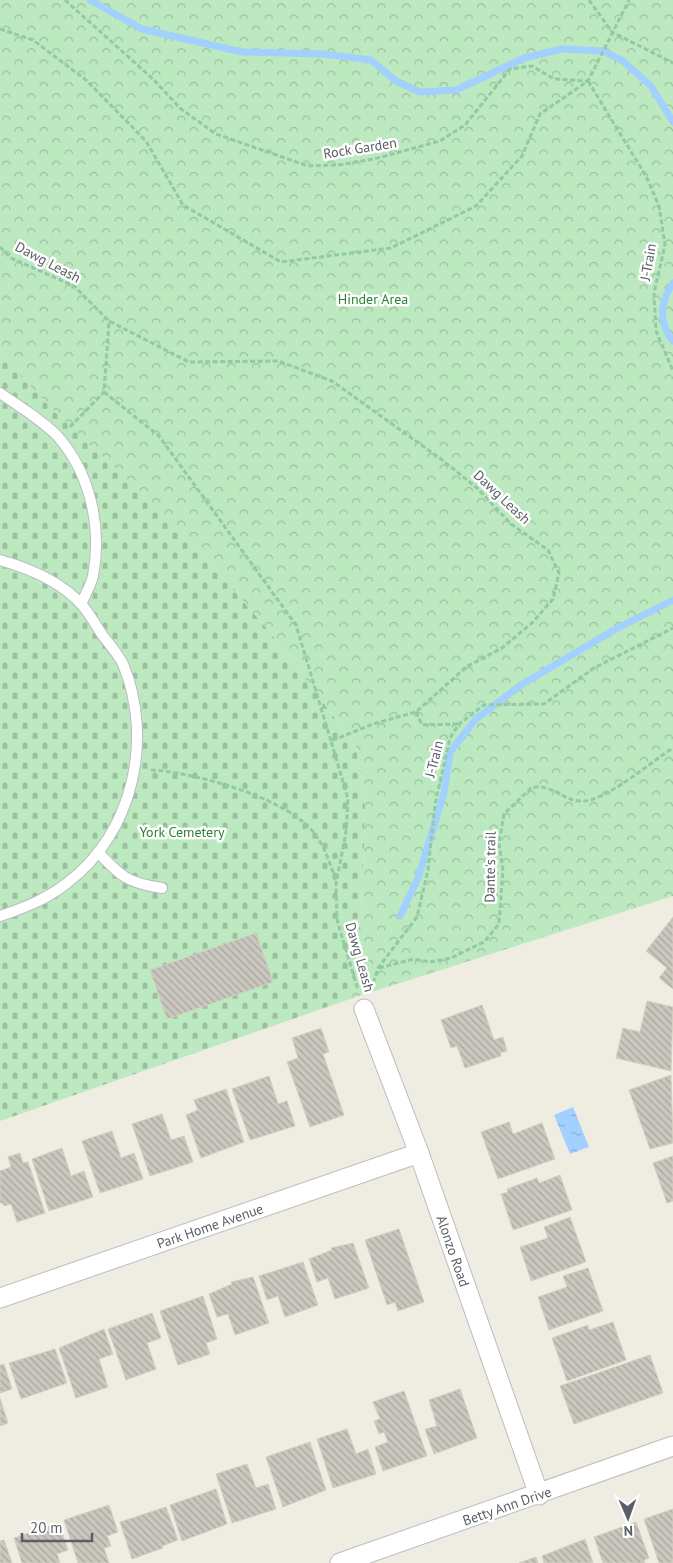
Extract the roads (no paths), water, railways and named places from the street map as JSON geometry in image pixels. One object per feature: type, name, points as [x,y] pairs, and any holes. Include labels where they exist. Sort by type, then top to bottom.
[{"type":"street","name":"Alonzo Road","points":[[364,1009],[419,1153],[539,1495]]},
{"type":"street","name":"Park Home Avenue","points":[[0,1298],[419,1153]]},
{"type":"street","name":"Betty Ann Drive","points":[[340,1563],[539,1495],[673,1446]]},
{"type":"lane","points":[[0,393],[60,438],[79,468],[92,503],[96,543],[93,577],[81,604]]},
{"type":"lane","points":[[0,560],[23,566],[62,588],[81,604],[122,663],[137,716],[135,770],[127,799],[115,827],[98,852],[68,882],[32,905],[0,916]]},
{"type":"lane","points":[[98,852],[119,875],[144,885],[162,888]]},
{"type":"water","points":[[573,1107],[589,1147],[570,1154],[554,1115]]},
{"type":"waterway","points":[[90,0],[142,29],[242,52],[324,54],[371,60],[396,81],[420,92],[456,90],[524,58],[562,49],[603,51],[623,61],[651,86],[673,122]]},
{"type":"waterway","points":[[673,283],[665,298],[662,312],[665,327],[673,341]]},
{"type":"waterway","points":[[400,916],[418,878],[444,793],[450,752],[476,719],[521,685],[614,630],[673,600]]},
{"type":"park label","name":"Hinder Area","points":[[373,299]]},
{"type":"park label","name":"York Cemetery","points":[[182,832]]}]
